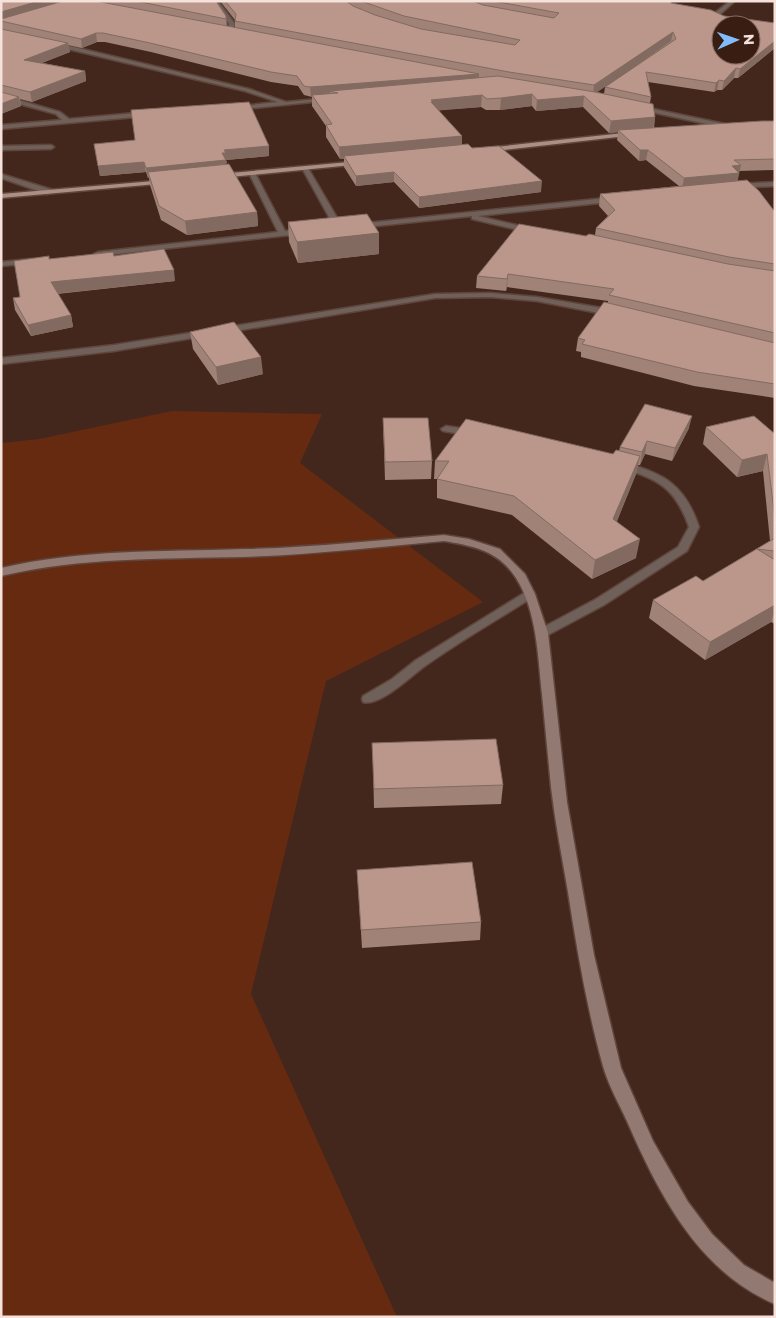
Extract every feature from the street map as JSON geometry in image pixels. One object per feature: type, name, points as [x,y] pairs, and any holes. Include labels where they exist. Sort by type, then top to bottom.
[{"type":"main road","points":[[700,129],[741,128]]},
{"type":"main road","points":[[476,151],[641,134]]},
{"type":"main road","points":[[216,177],[371,162]]},
{"type":"main road","points":[[1,196],[170,181]]},
{"type":"street","points":[[215,1],[232,24],[230,31]]},
{"type":"street","points":[[716,15],[733,1]]},
{"type":"street","points":[[222,30],[238,33]]},
{"type":"street","points":[[44,42],[247,90],[285,104]]},
{"type":"street","points":[[1,97],[52,111],[68,121]]},
{"type":"street","points":[[226,108],[341,99]]},
{"type":"street","points":[[631,107],[732,128]]},
{"type":"street","points":[[1,127],[158,114]]},
{"type":"street","points":[[1,148],[51,148]]},
{"type":"street","points":[[305,168],[339,228]]},
{"type":"street","points":[[252,173],[282,233]]},
{"type":"street","points":[[1,176],[50,192]]},
{"type":"street","points":[[733,186],[775,184]]},
{"type":"street","points":[[329,228],[624,198]]},
{"type":"street","points":[[468,215],[541,233]]},
{"type":"street","points":[[87,255],[310,230]]},
{"type":"street","points":[[1,264],[40,260]]},
{"type":"street","points":[[1,361],[114,348],[435,296],[473,294],[537,299],[575,304],[619,314]]},
{"type":"street","points":[[446,429],[481,434]]},
{"type":"street","points":[[542,633],[622,589],[683,549],[694,527],[685,503],[670,485],[644,471],[607,462]]},
{"type":"street","points":[[1,572],[57,560],[100,556],[243,553],[444,538],[469,542],[496,551],[521,578],[529,594],[542,633],[560,802],[586,955],[612,1068],[647,1148],[681,1209],[705,1241],[737,1272],[775,1294]]},
{"type":"street","points":[[368,699],[397,682],[420,663],[529,594]]},
{"type":"shaded area","points":[[172,411],[322,414],[300,463],[483,602],[326,681],[251,994],[397,1317],[1,1317],[1,443],[39,439]]},
{"type":"building","points":[[1,1],[39,1],[1,12]]},
{"type":"building","points":[[63,1],[96,1],[479,74],[310,87],[304,86],[297,76],[271,72],[150,43],[103,33],[96,33],[81,39],[1,21],[1,19]]},
{"type":"building","points":[[136,1],[216,1],[226,19]]},
{"type":"building","points":[[225,1],[346,1],[375,15],[421,29],[515,45],[520,40],[404,16],[361,1],[473,1],[483,5],[554,18],[559,13],[493,1],[671,1],[671,3],[711,10],[722,15],[711,15],[711,65],[745,65],[740,69],[736,68],[724,81],[719,80],[716,83],[646,72],[651,97],[605,87],[676,39],[673,32],[594,85],[509,72],[235,21],[236,14]]},
{"type":"building","points":[[761,21],[775,23],[775,41],[761,52]]},
{"type":"building","points":[[1,29],[68,43],[24,60],[85,71],[30,92],[1,85]]},
{"type":"building","points":[[498,76],[653,104],[655,117],[611,121],[584,96],[537,100],[532,94],[487,99],[482,95],[431,100],[462,136],[339,147],[326,125],[332,124],[312,95],[338,93],[330,91]]},
{"type":"building","points":[[1,92],[19,97],[1,104]]},
{"type":"building","points":[[249,102],[269,146],[224,150],[226,153],[222,153],[226,160],[146,168],[144,162],[98,166],[94,144],[135,140],[131,110]]},
{"type":"building","points":[[775,121],[775,159],[734,160],[741,165],[732,166],[739,173],[684,178],[648,150],[640,150],[618,130]]},
{"type":"building","points":[[468,144],[472,148],[499,146],[542,181],[419,197],[394,172],[356,176],[344,156]]},
{"type":"building","points":[[229,164],[257,212],[185,221],[159,206],[148,172]]},
{"type":"building","points":[[747,180],[759,191],[775,212],[775,264],[729,257],[596,228],[615,210],[600,194]]},
{"type":"building","points":[[367,214],[379,233],[297,242],[288,222]]},
{"type":"building","points":[[519,224],[586,236],[589,234],[728,264],[775,271],[775,333],[609,295],[614,289],[508,274],[507,279],[477,276]]},
{"type":"building","points":[[164,249],[174,270],[51,282],[71,315],[28,325],[13,298],[20,297],[14,261],[49,256],[49,259],[113,252],[114,256]]},
{"type":"building","points":[[604,302],[775,343],[775,384],[697,372],[582,344],[585,340],[578,338]]},
{"type":"building","points":[[234,322],[261,357],[216,367],[190,332]]},
{"type":"building","points":[[645,404],[692,416],[675,448],[647,441],[642,452],[620,447]]},
{"type":"building","points":[[754,416],[775,434],[775,520],[767,454],[742,460],[706,427]]},
{"type":"building","points":[[383,418],[428,418],[432,461],[385,462]]},
{"type":"building","points":[[466,419],[613,454],[616,450],[640,456],[613,519],[640,539],[595,560],[514,496],[437,479],[449,461],[435,461]]},
{"type":"building","points":[[775,538],[775,551],[757,549],[775,560],[775,605],[710,642],[653,600],[696,576],[703,581]]},
{"type":"building","points":[[496,739],[503,785],[374,789],[372,743]]},
{"type":"building","points":[[472,862],[481,922],[361,930],[357,870]]}]
